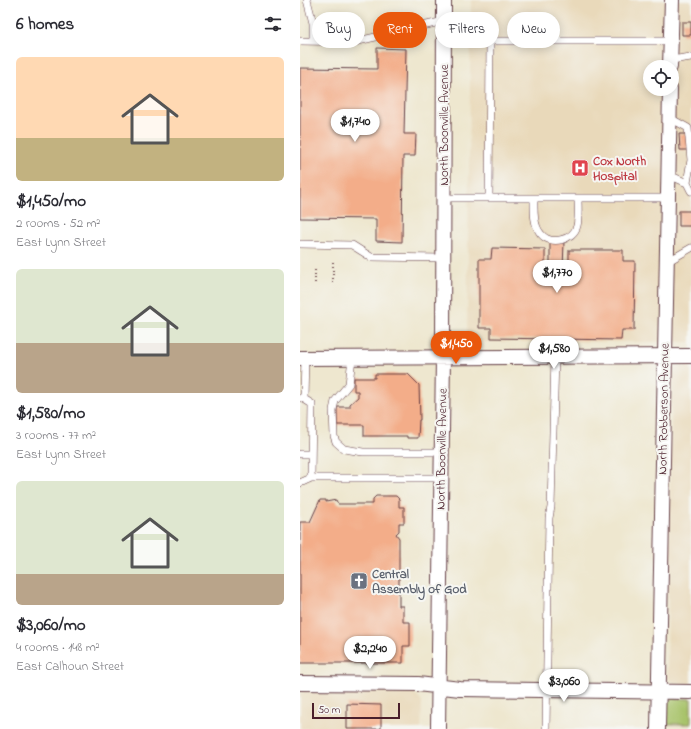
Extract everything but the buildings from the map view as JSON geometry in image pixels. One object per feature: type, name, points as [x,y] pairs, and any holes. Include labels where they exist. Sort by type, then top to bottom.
[{"type":"street","name":"North Boonville Avenue","points":[[444,0],[444,12]]},
{"type":"street","points":[[670,60],[672,0]]},
{"type":"street","name":"North Boonville Avenue","points":[[438,729],[442,478],[444,48]]},
{"type":"street","name":"North Robberson Avenue","points":[[658,729],[670,96]]},
{"type":"street","points":[[302,358],[691,356]]},
{"type":"street","points":[[300,683],[418,684],[460,689],[691,692]]},
{"type":"lane","points":[[307,0],[312,19]]},
{"type":"lane","points":[[365,39],[435,23]]},
{"type":"lane","points":[[300,41],[312,41]]},
{"type":"lane","points":[[489,198],[490,41],[671,41]]},
{"type":"lane","points":[[679,61],[691,57]]},
{"type":"lane","points":[[670,118],[688,128],[691,160],[687,183],[691,191]]},
{"type":"lane","points":[[669,175],[687,183]]},
{"type":"lane","points":[[443,198],[668,198]]},
{"type":"lane","points":[[534,198],[535,217],[540,233],[545,238],[560,240],[568,238],[573,234],[577,227],[578,198]]},
{"type":"lane","points":[[300,244],[352,245],[371,257],[443,258]]},
{"type":"lane","points":[[667,262],[691,248]]},
{"type":"lane","points":[[546,729],[549,518],[551,507],[555,357]]},
{"type":"lane","points":[[302,358],[302,398],[312,404],[311,478]]},
{"type":"lane","points":[[352,358],[351,377],[348,384],[335,400],[333,410],[334,436],[336,442],[344,449],[364,452],[442,452]]},
{"type":"lane","points":[[300,454],[311,454]]},
{"type":"lane","points":[[300,483],[311,478],[442,478]]},
{"type":"path","points":[[333,262],[333,283]]},
{"type":"path","points":[[315,266],[315,283]]},
{"type":"shaded area","name":"Cox North Hospital","points":[[471,0],[691,0],[691,342],[467,342],[470,48],[499,48],[499,12],[471,12]]},
{"type":"shaded area","points":[[691,363],[691,683],[677,683],[671,682],[668,678],[667,672],[672,373],[674,367]]},
{"type":"shaded area","points":[[413,691],[422,701],[421,729],[300,729],[300,692]]},
{"type":"green space","points":[[673,698],[691,699],[691,724],[667,724],[667,705]]},
{"type":"place","name":"Cox North Hospital","points":[[580,168]]},
{"type":"place","name":"Central Assembly of God","points":[[359,581]]}]
